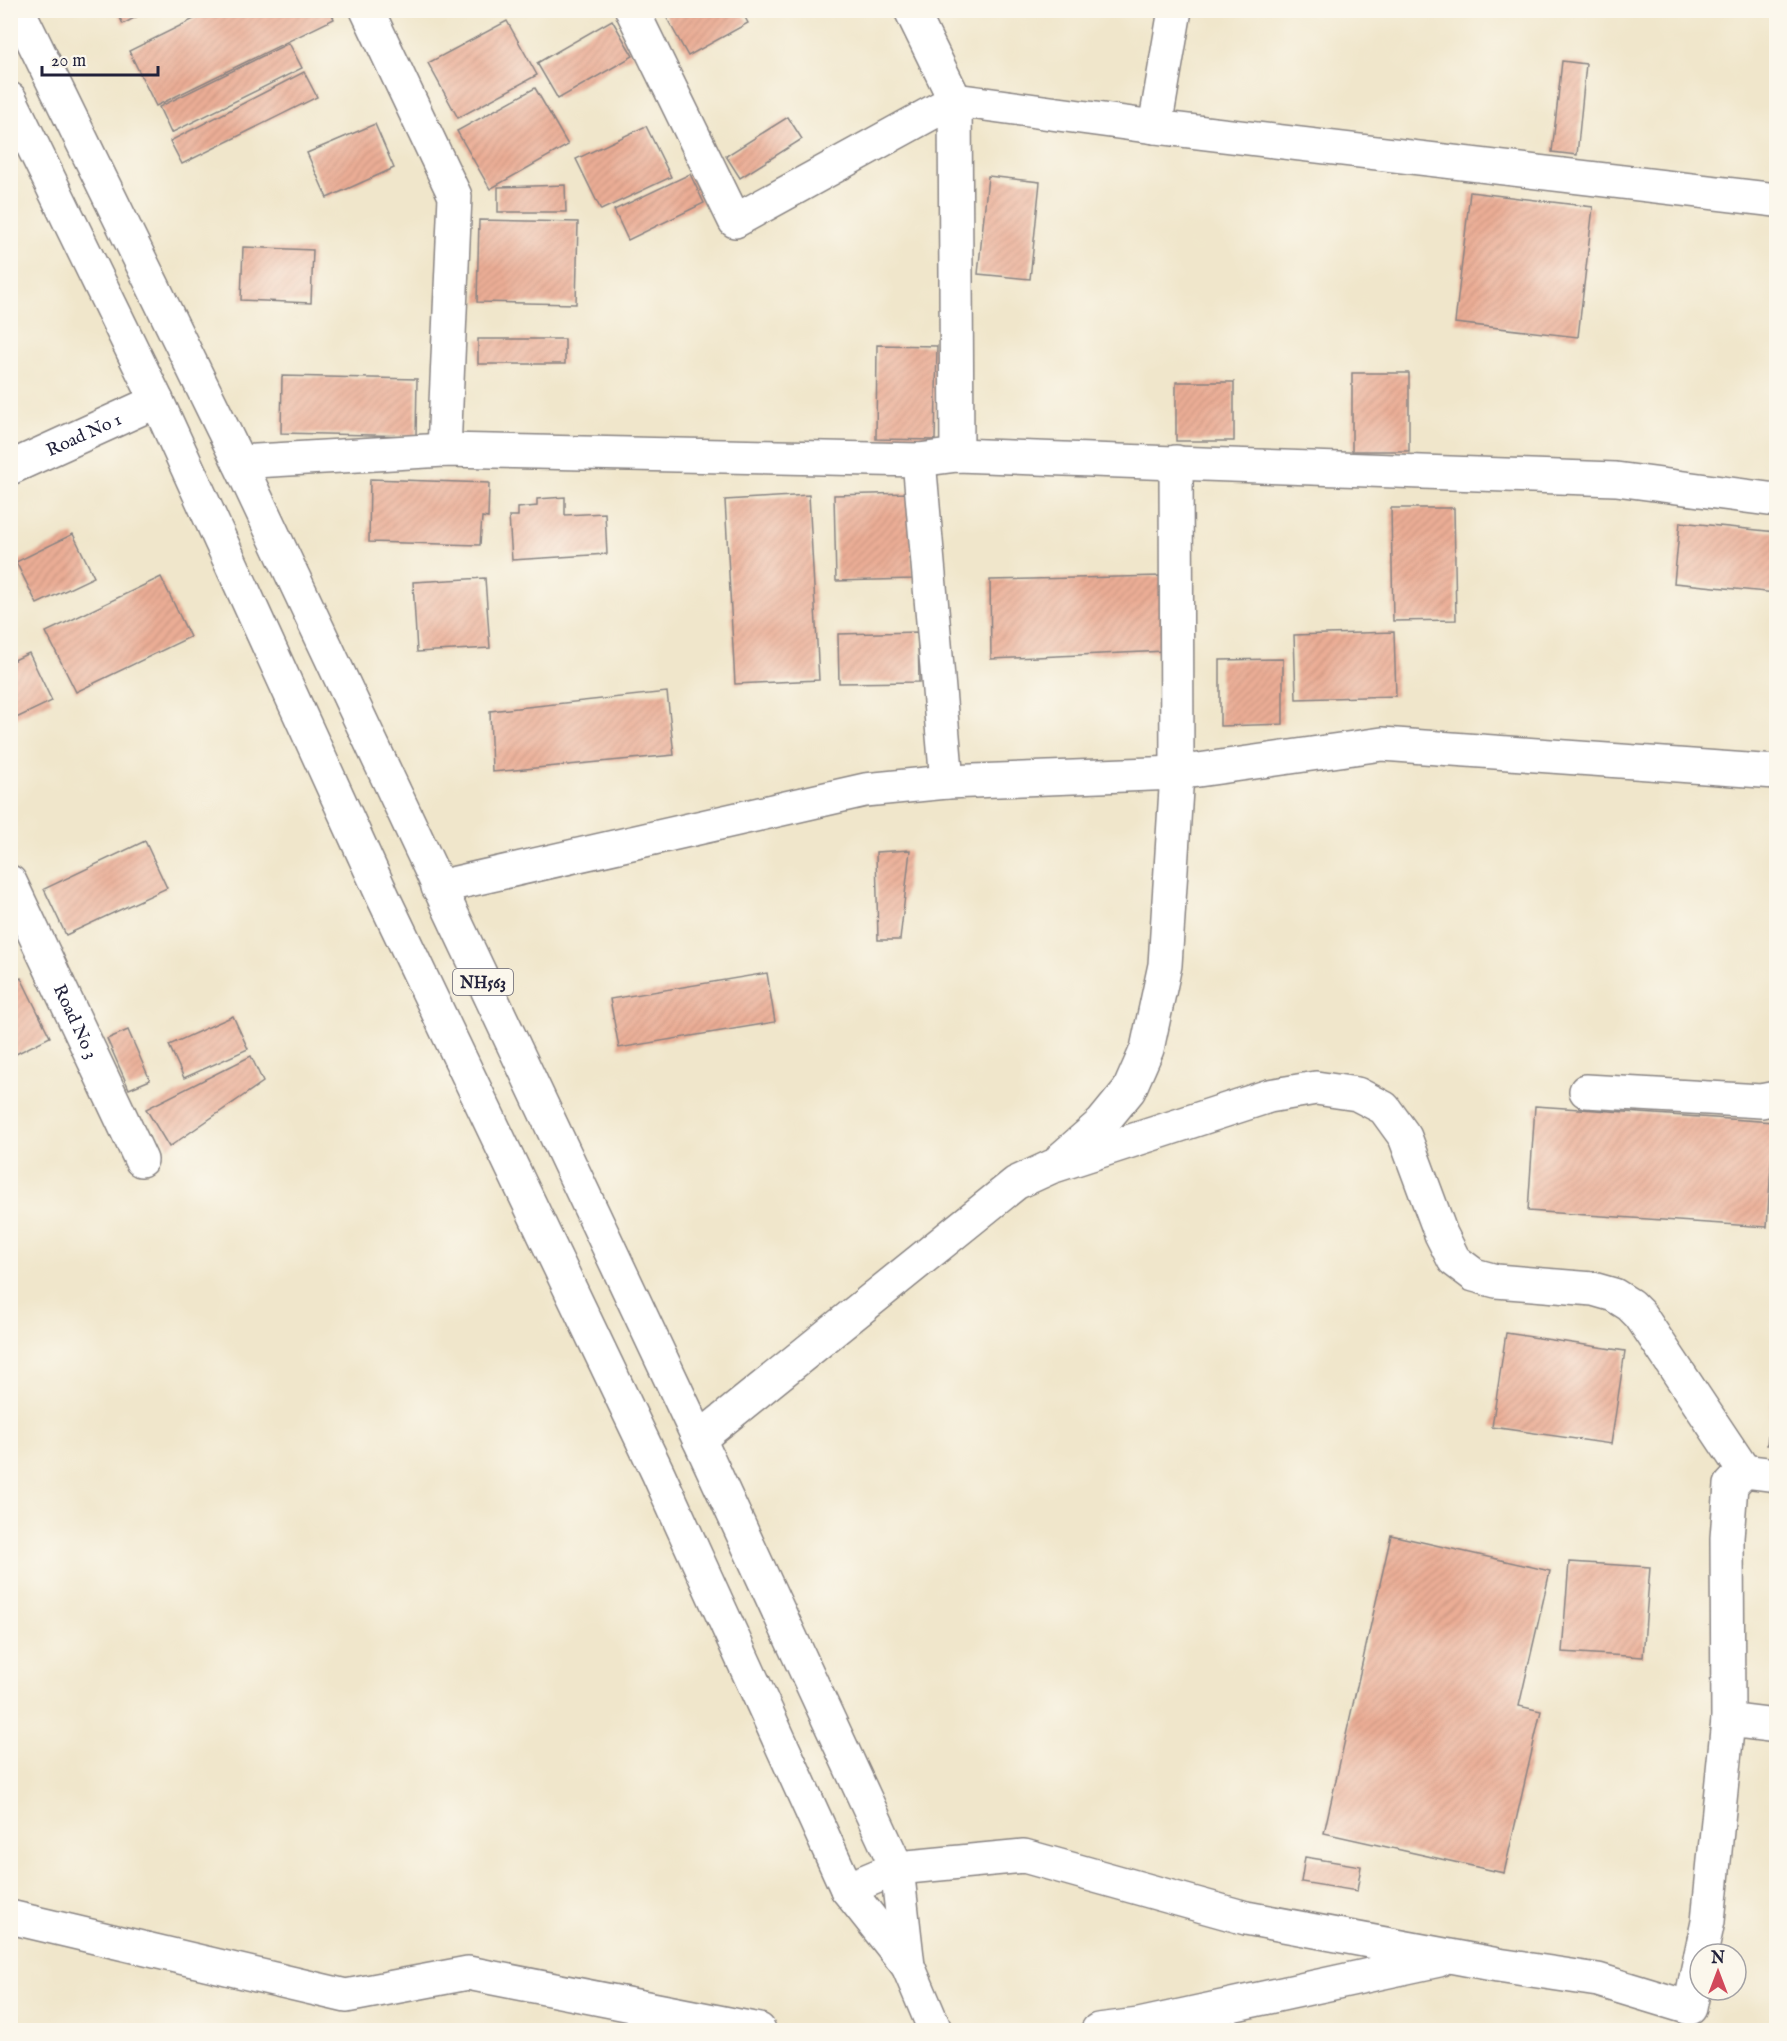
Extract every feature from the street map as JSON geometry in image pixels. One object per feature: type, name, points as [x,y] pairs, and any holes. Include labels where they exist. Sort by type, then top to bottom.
[{"type":"main road","points":[[367,10],[455,196],[444,450]]},
{"type":"main road","points":[[632,10],[735,221],[956,100],[1155,127],[1776,200]]},
{"type":"main road","points":[[911,10],[956,100],[957,454]]},
{"type":"main road","points":[[1155,127],[1175,10]]},
{"type":"main road","name":"NH563","points":[[26,13],[699,1440],[897,1868],[908,1966]]},
{"type":"main road","name":"NH563","points":[[10,99],[157,401],[384,899],[658,1473],[847,1889],[908,1966],[935,2031]]},
{"type":"main road","name":"Road No 1","points":[[10,468],[157,401]]},
{"type":"main road","points":[[239,462],[444,450],[919,460],[957,454],[1616,479],[1776,500]]},
{"type":"main road","points":[[919,460],[947,782]]},
{"type":"main road","points":[[1052,1167],[1102,1123],[1129,1090],[1147,1049],[1165,965],[1178,773],[1176,462]]},
{"type":"main road","points":[[438,887],[865,790],[947,782],[1178,773],[1382,744],[1776,772]]},
{"type":"main road","name":"Road No 3","points":[[10,882],[141,1160]]},
{"type":"main road","points":[[699,1440],[1016,1183],[1052,1167],[1269,1096],[1316,1088],[1357,1094],[1384,1108],[1405,1137],[1441,1234],[1454,1260],[1474,1275],[1496,1281],[1593,1289],[1614,1295],[1630,1305],[1640,1315],[1744,1472]]},
{"type":"main road","points":[[1586,1091],[1761,1101],[1776,1098]]},
{"type":"main road","points":[[1744,1472],[1776,1475]]},
{"type":"main road","points":[[1703,1942],[1708,1921],[1728,1720],[1727,1538],[1731,1485],[1744,1472]]},
{"type":"main road","points":[[1728,1720],[1776,1726]]},
{"type":"main road","points":[[847,1889],[897,1868],[1024,1856],[1246,1918],[1454,1957],[1598,1980],[1687,2019],[1691,2002]]},
{"type":"main road","points":[[10,1917],[346,1996],[468,1973],[759,2031]]},
{"type":"main road","points":[[1098,2031],[1139,2025],[1454,1957]]},
{"type":"building","points":[[116,10],[149,10],[123,24]]},
{"type":"building","points":[[212,10],[330,10],[334,19],[156,106],[129,51]]},
{"type":"building","points":[[668,10],[741,10],[748,23],[688,56],[664,13]]},
{"type":"building","points":[[612,20],[633,56],[558,99],[537,63]]},
{"type":"building","points":[[507,21],[537,75],[458,118],[428,63]]},
{"type":"building","points":[[289,43],[302,68],[171,133],[159,107]]},
{"type":"building","points":[[1562,61],[1586,64],[1577,155],[1552,152]]},
{"type":"building","points":[[304,72],[317,97],[182,164],[170,141]]},
{"type":"building","points":[[535,88],[568,145],[490,189],[457,131]]},
{"type":"building","points":[[788,117],[802,139],[740,178],[726,156]]},
{"type":"building","points":[[375,124],[394,168],[327,198],[307,153]]},
{"type":"building","points":[[646,126],[671,177],[601,210],[576,159]]},
{"type":"building","points":[[690,174],[704,203],[628,240],[614,210]]},
{"type":"building","points":[[988,176],[1040,182],[1030,279],[978,274]]},
{"type":"building","points":[[565,185],[566,212],[498,212],[498,187]]},
{"type":"building","points":[[1470,192],[1593,207],[1578,337],[1455,323]]},
{"type":"building","points":[[479,220],[578,222],[576,304],[477,302]]},
{"type":"building","points":[[243,247],[313,250],[311,303],[241,300]]},
{"type":"building","points":[[478,339],[565,339],[565,364],[478,364]]},
{"type":"building","points":[[877,345],[937,346],[935,440],[876,439]]},
{"type":"building","points":[[1352,373],[1409,373],[1409,451],[1352,451]]},
{"type":"building","points":[[282,376],[417,379],[416,436],[281,433]]},
{"type":"building","points":[[1176,382],[1234,382],[1234,441],[1176,441]]},
{"type":"building","points":[[370,479],[489,483],[488,518],[482,517],[480,545],[369,542]]},
{"type":"building","points":[[910,493],[913,579],[836,581],[834,495]]},
{"type":"building","points":[[809,495],[819,680],[735,684],[725,500]]},
{"type":"building","points":[[565,497],[565,515],[605,513],[607,554],[512,560],[509,516],[518,516],[518,508],[537,506],[537,499]]},
{"type":"building","points":[[1391,508],[1454,508],[1456,620],[1393,621]]},
{"type":"building","points":[[1680,522],[1776,532],[1776,593],[1674,583]]},
{"type":"building","points":[[73,534],[94,577],[37,604],[16,562]]},
{"type":"building","points":[[1162,576],[1165,651],[991,659],[990,580]]},
{"type":"building","points":[[161,577],[190,637],[76,692],[46,632]]},
{"type":"building","points":[[485,578],[490,648],[417,652],[413,582]]},
{"type":"building","points":[[918,632],[919,682],[839,683],[838,634]]},
{"type":"building","points":[[1394,632],[1396,696],[1296,699],[1294,635]]},
{"type":"building","points":[[29,653],[52,701],[10,721],[10,662]]},
{"type":"building","points":[[1283,659],[1283,724],[1220,726],[1220,660]]},
{"type":"building","points":[[667,692],[674,755],[492,772],[490,711]]},
{"type":"building","points":[[145,841],[167,888],[66,935],[44,889]]},
{"type":"building","points":[[910,850],[900,940],[878,940],[876,852]]},
{"type":"building","points":[[767,973],[775,1022],[619,1048],[610,999]]},
{"type":"building","points":[[21,978],[50,1037],[10,1057],[10,983]]},
{"type":"building","points":[[233,1016],[248,1049],[184,1078],[169,1045]]},
{"type":"building","points":[[128,1030],[150,1080],[129,1089],[107,1039]]},
{"type":"building","points":[[251,1056],[263,1082],[169,1147],[146,1109]]},
{"type":"building","points":[[1535,1106],[1774,1122],[1767,1227],[1528,1211]]},
{"type":"building","points":[[1506,1333],[1625,1351],[1611,1444],[1492,1427]]},
{"type":"building","points":[[1775,1371],[1776,1445],[1767,1445]]},
{"type":"building","points":[[1391,1535],[1550,1571],[1519,1706],[1541,1711],[1504,1873],[1324,1833]]},
{"type":"building","points":[[1569,1562],[1650,1567],[1643,1657],[1562,1652]]},
{"type":"building","points":[[1305,1857],[1361,1866],[1357,1891],[1301,1882]]}]
